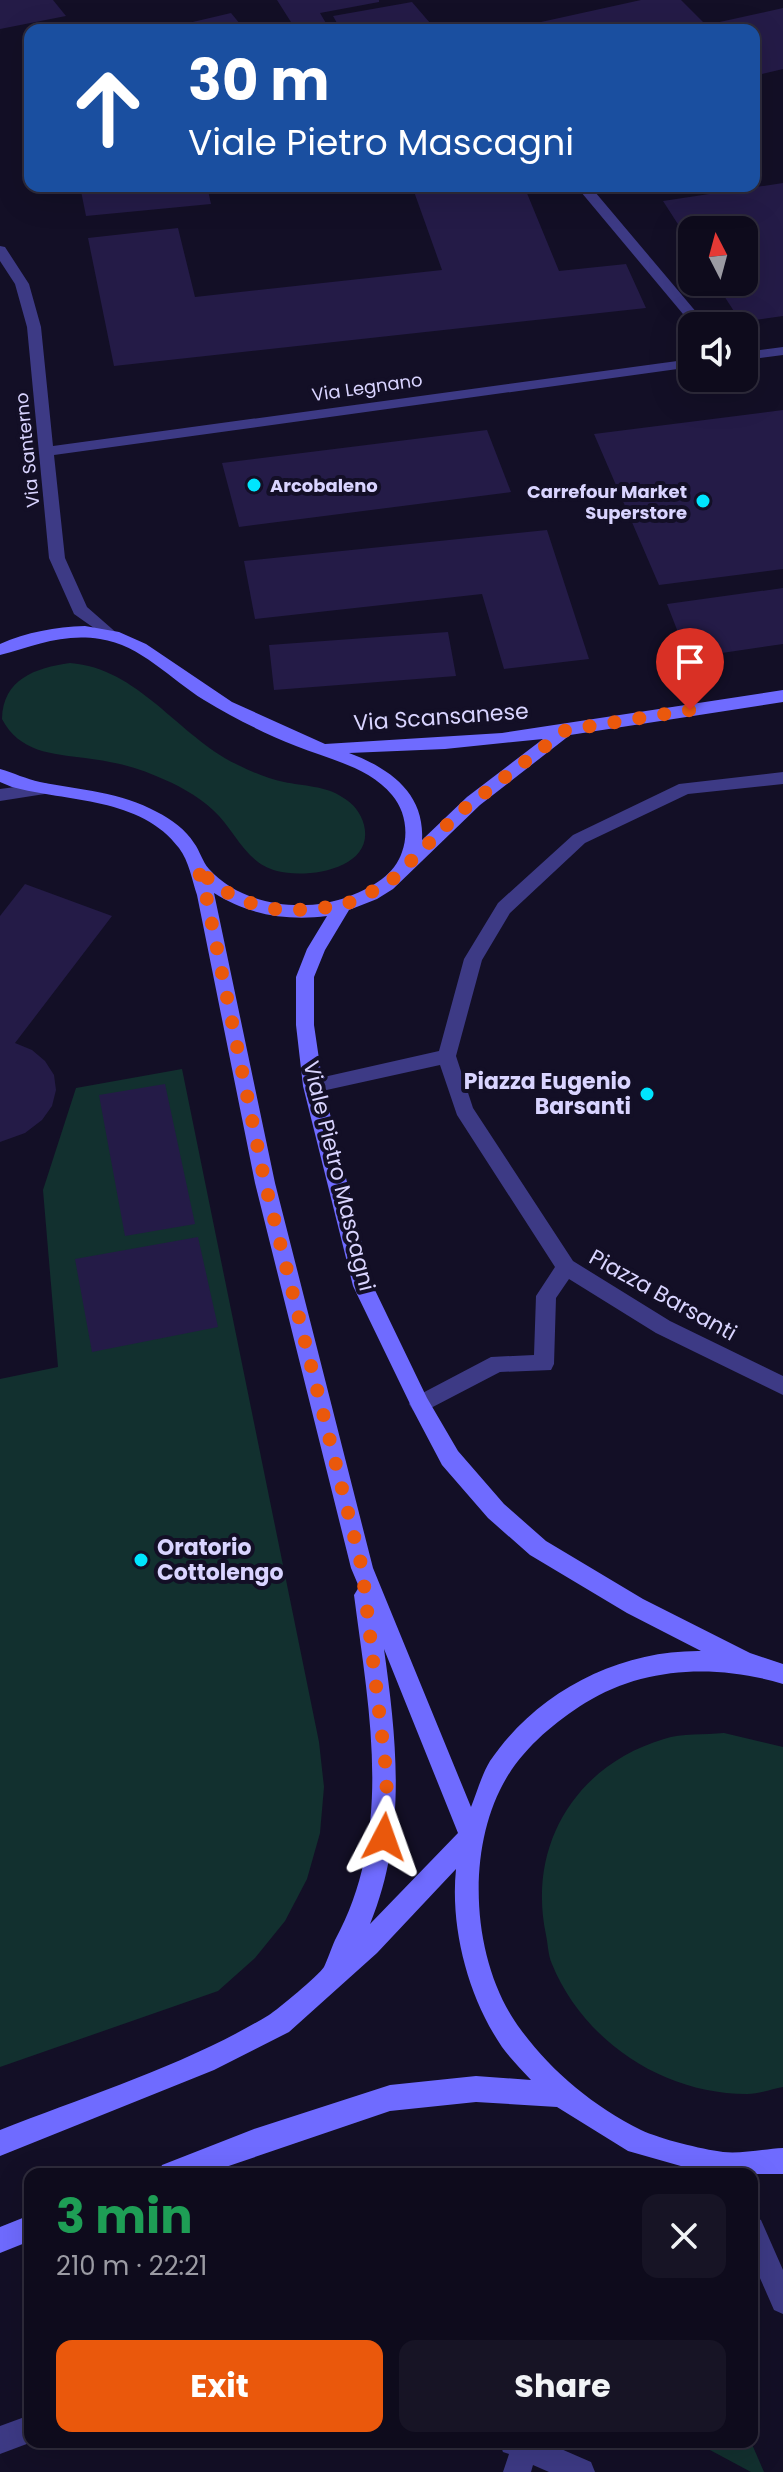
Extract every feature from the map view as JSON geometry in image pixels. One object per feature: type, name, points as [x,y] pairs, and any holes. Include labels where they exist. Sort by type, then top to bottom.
[{"type":"main road","points":[[0,632],[23,638]]},
{"type":"main road","name":"Via Scansanese","points":[[0,650],[23,638],[71,632],[111,635],[137,645],[209,696],[258,723],[377,772],[406,800],[413,817],[416,834],[413,852],[404,869]]},
{"type":"main road","name":"Via Scansanese","points":[[319,748],[436,745],[566,730],[783,696]]},
{"type":"main road","name":"Via Scansanese","points":[[0,775],[45,789],[102,797],[152,817],[188,848],[197,866],[223,890],[258,906],[286,911],[342,906],[377,891],[404,869],[460,812],[566,730]]},
{"type":"main road","name":"Viale Pietro Mascagni","points":[[197,866],[206,895],[265,1183],[362,1568],[471,1836]]},
{"type":"main road","name":"Viale Pietro Mascagni","points":[[342,906],[316,949],[305,977],[305,1025],[313,1086],[363,1286],[450,1458],[496,1511],[538,1548],[635,1606],[745,1662],[783,1674]]},
{"type":"main road","points":[[324,1984],[350,1944],[368,1900],[381,1857],[386,1817],[387,1778],[362,1568]]},
{"type":"main road","name":"Viale Pietro Mascagni","points":[[723,2168],[637,2142],[560,2094],[510,2037],[478,1972],[465,1902],[471,1836],[498,1770],[544,1716],[603,1679],[672,1661],[745,1662]]},
{"type":"main road","name":"Viale Pietro Mascagni","points":[[0,2143],[205,2061],[280,2023],[368,1944],[471,1836]]},
{"type":"main road","name":"Viale Pietro Mascagni","points":[[187,2168],[254,2142],[390,2098],[476,2089],[560,2094]]},
{"type":"main road","name":"Viale Pietro Mascagni","points":[[733,2168],[783,2161]]},
{"type":"main road","points":[[0,2240],[24,2230]]},
{"type":"street","points":[[588,192],[689,312]]},
{"type":"street","name":"Via Santerno","points":[[0,250],[22,284],[34,327],[57,558],[80,610],[111,635]]},
{"type":"street","points":[[758,354],[783,351]]},
{"type":"street","name":"Via Legnano","points":[[47,451],[678,365]]},
{"type":"street","points":[[313,1086],[447,1056],[473,959],[488,934],[504,908],[579,839],[685,788],[783,778]]},
{"type":"street","name":"Via Scansanese","points":[[0,795],[45,789]]},
{"type":"street","name":"Piazza Barsanti","points":[[447,1056],[464,1110],[566,1267],[663,1327],[783,1386]]},
{"type":"street","points":[[420,1404],[498,1363],[544,1364],[546,1296],[566,1267]]},
{"type":"street","points":[[758,2243],[783,2301]]},
{"type":"street","points":[[0,2440],[24,2431]]},
{"type":"street","points":[[518,2454],[581,2472]]},
{"type":"green space","points":[[70,663],[117,677],[158,705],[217,753],[238,765],[272,779],[329,791],[346,799],[359,812],[364,825],[365,840],[359,852],[336,868],[321,872],[277,871],[257,861],[213,810],[179,786],[130,767],[49,753],[27,745],[9,730],[2,719],[8,694],[33,672]]},
{"type":"green space","name":"Oratorio Cottolengo","points":[[182,1069],[319,1742],[324,1787],[320,1833],[307,1879],[285,1921],[255,1958],[218,1991],[0,2067],[0,1379],[58,1367],[43,1190],[76,1088]]},
{"type":"green space","points":[[724,1733],[783,1747],[783,2087],[752,2094],[716,2092],[686,2085],[630,2058],[606,2039],[584,2017],[566,1992],[552,1964],[542,1902],[544,1870],[552,1840],[565,1813],[583,1789],[606,1768],[633,1751],[671,1737]]},
{"type":"green space","points":[[706,2448],[754,2448],[764,2472],[751,2472]]},
{"type":"building","points":[[0,0],[53,0],[66,16],[24,24],[0,29]]},
{"type":"building","points":[[277,0],[379,0],[320,13],[326,24],[292,24]]},
{"type":"building","points":[[641,0],[681,0],[705,24],[532,24]]},
{"type":"building","points":[[412,2],[431,24],[338,24],[333,16]]},
{"type":"building","points":[[783,8],[783,69],[760,75],[760,24],[711,24]]},
{"type":"building","points":[[231,13],[240,24],[184,24]]},
{"type":"building","points":[[783,183],[783,316],[758,320],[758,312],[734,312],[724,296],[758,296],[758,216],[678,216],[678,224],[663,201],[723,192],[760,192],[760,186]]},
{"type":"building","points":[[81,192],[208,192],[211,204],[86,216]]},
{"type":"building","points":[[414,192],[526,192],[559,271],[626,264],[646,308],[114,366],[88,238],[178,228],[195,297],[442,270]]},
{"type":"building","name":"Carrefour Market Superstore","points":[[783,410],[783,569],[659,585],[594,434]]},
{"type":"building","points":[[487,430],[511,492],[239,527],[222,463]]},
{"type":"building","points":[[547,530],[589,659],[504,669],[482,594],[255,619],[244,561]]},
{"type":"building","points":[[783,588],[783,644],[688,658],[667,604]]},
{"type":"building","points":[[448,632],[456,676],[274,690],[269,645]]},
{"type":"building","points":[[25,884],[112,916],[15,1043],[32,1050],[45,1061],[54,1075],[56,1090],[52,1106],[42,1120],[25,1133],[0,1142],[0,916]]},
{"type":"building","points":[[165,1084],[195,1224],[125,1236],[99,1095]]},
{"type":"building","points":[[198,1237],[218,1327],[92,1352],[75,1259]]},
{"type":"place","name":"Arcobaleno","points":[[254,485]]},
{"type":"place","name":"Carrefour Market Superstore","points":[[703,501]]},
{"type":"place","name":"Piazza Eugenio Barsanti","points":[[647,1094]]},
{"type":"place","name":"Oratorio Cottolengo","points":[[141,1560]]},
{"type":"route","points":[[384,1837],[387,1778],[362,1568],[265,1183],[206,895],[197,866],[212,883],[258,906],[286,911],[314,911],[342,906],[388,884],[460,812],[566,730],[690,710]]}]
